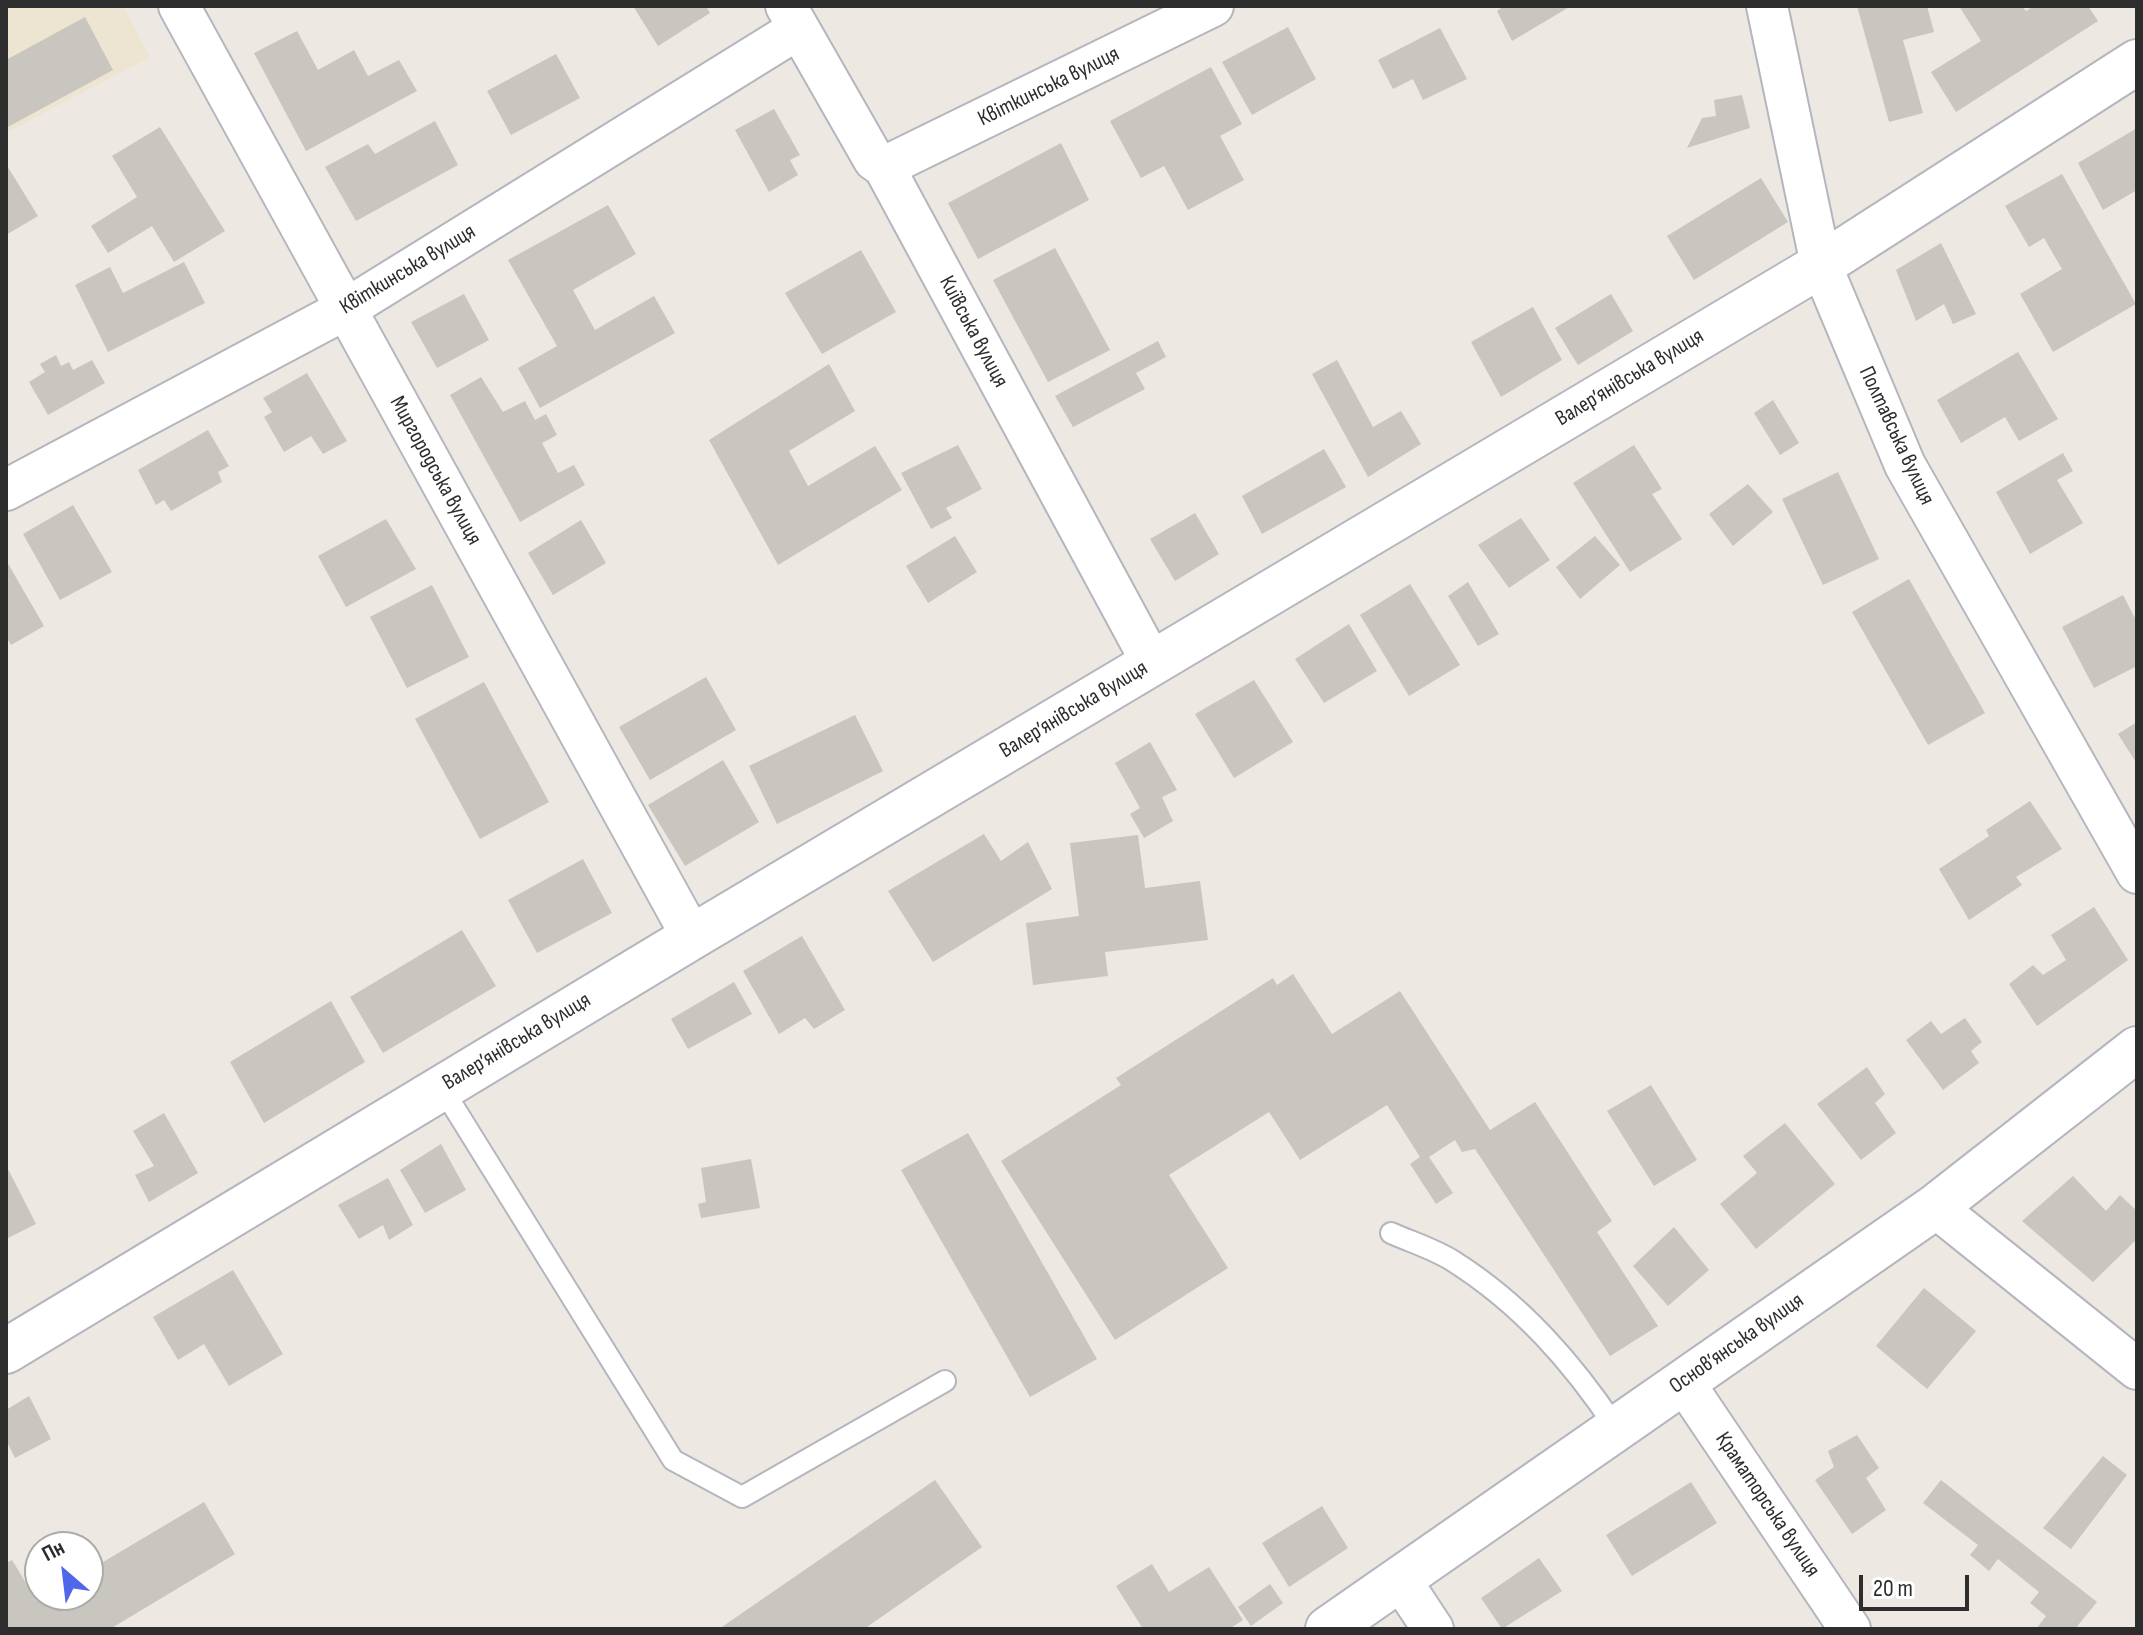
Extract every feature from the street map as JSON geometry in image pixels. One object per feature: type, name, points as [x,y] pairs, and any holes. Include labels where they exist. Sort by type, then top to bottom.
[{"type":"street","name":"Миргородська вулиця","points":[[179,6],[692,937]]},
{"type":"street","name":"Квіткинська вулиця","points":[[884,167],[1213,6]]},
{"type":"street","name":"Полтавська вулиця","points":[[1767,6],[1821,265],[1905,465],[2137,873]]},
{"type":"street","name":"Квіткинська вулиця","points":[[6,490],[346,309],[792,17]]},
{"type":"street","name":"Київська вулиця","points":[[792,17],[874,160],[884,167],[1152,663]]},
{"type":"street","name":"Валер’янівська вулиця","points":[[6,1351],[692,937],[1821,265],[2137,62]]},
{"type":"street","name":"Основ’янська вулиця","points":[[1328,1629],[1935,1207],[2137,1049]]},
{"type":"street","points":[[1935,1207],[2137,1369]]},
{"type":"street","name":"Краматорська вулиця","points":[[1683,1381],[1850,1629]]},
{"type":"street","points":[[1400,1579],[1433,1629]]},
{"type":"lane","points":[[442,1088],[673,1460],[742,1497],[945,1381]]},
{"type":"lane","points":[[1391,1233],[1451,1259],[1513,1304],[1576,1369],[1616,1428]]},
{"type":"shaded area","points":[[6,6],[123,6],[150,57],[6,133]]},
{"type":"building","points":[[633,6],[706,6],[710,13],[658,46]]},
{"type":"building","points":[[1504,6],[1571,6],[1512,41],[1497,11]]},
{"type":"building","points":[[1857,6],[1927,6],[1934,32],[1903,40],[1923,113],[1889,122]]},
{"type":"building","points":[[1959,6],[2022,6],[2026,11],[2034,6],[2088,6],[2098,21],[1956,112],[1931,72],[1981,41]]},
{"type":"building","points":[[85,17],[113,70],[6,128],[6,60]]},
{"type":"building","points":[[1288,27],[1316,79],[1252,115],[1222,62]]},
{"type":"building","points":[[1440,28],[1467,79],[1423,100],[1413,79],[1393,89],[1378,60]]},
{"type":"building","points":[[297,31],[318,70],[354,50],[368,76],[399,60],[417,91],[306,151],[254,53]]},
{"type":"building","points":[[556,54],[580,98],[511,135],[487,91]]},
{"type":"building","points":[[1211,67],[1242,124],[1220,136],[1244,180],[1188,210],[1164,166],[1141,178],[1110,121]]},
{"type":"building","points":[[1742,95],[1750,128],[1687,148],[1702,118],[1716,116],[1714,100]]},
{"type":"building","points":[[774,109],[800,155],[790,160],[798,175],[769,192],[735,130]]},
{"type":"building","points":[[435,121],[458,165],[356,221],[325,167],[368,144],[375,154]]},
{"type":"building","points":[[160,127],[225,231],[174,262],[152,226],[108,253],[91,226],[137,197],[112,156]]},
{"type":"building","points":[[2137,128],[2137,190],[2103,210],[2078,163]]},
{"type":"building","points":[[1061,143],[1089,200],[978,259],[948,203]]},
{"type":"building","points":[[6,164],[38,216],[6,235]]},
{"type":"building","points":[[2062,174],[2136,304],[2053,352],[2020,294],[2062,269],[2044,238],[2029,247],[2005,206]]},
{"type":"building","points":[[1761,178],[1788,222],[1694,280],[1667,236]]},
{"type":"building","points":[[608,205],[636,254],[573,290],[595,330],[654,296],[675,333],[540,408],[518,368],[557,346],[508,260]]},
{"type":"building","points":[[1941,243],[1976,314],[1953,324],[1944,304],[1916,321],[1896,270]]},
{"type":"building","points":[[1055,248],[1110,350],[1048,382],[993,280]]},
{"type":"building","points":[[861,250],[896,312],[822,354],[785,293]]},
{"type":"building","points":[[184,262],[205,303],[108,352],[75,285],[110,267],[123,293]]},
{"type":"building","points":[[464,294],[489,340],[437,368],[411,322]]},
{"type":"building","points":[[1611,294],[1633,331],[1578,365],[1555,328]]},
{"type":"building","points":[[1533,307],[1562,360],[1501,397],[1471,342]]},
{"type":"building","points":[[1158,341],[1166,357],[1136,373],[1145,389],[1073,427],[1055,396]]},
{"type":"building","points":[[2018,352],[2058,419],[2019,441],[2005,417],[1961,443],[1937,400]]},
{"type":"building","points":[[56,355],[61,366],[69,362],[73,370],[92,360],[105,383],[48,415],[29,382],[45,372],[40,364]]},
{"type":"building","points":[[1337,360],[1373,427],[1401,411],[1421,444],[1368,477],[1312,374]]},
{"type":"building","points":[[829,364],[855,411],[789,451],[808,486],[875,446],[902,490],[778,565],[709,440]]},
{"type":"building","points":[[307,373],[347,441],[323,454],[311,436],[284,452],[264,417],[272,412],[263,398]]},
{"type":"building","points":[[481,377],[503,412],[525,401],[535,420],[546,414],[557,435],[542,443],[558,473],[574,465],[585,485],[520,522],[450,395]]},
{"type":"building","points":[[1773,400],[1799,443],[1780,455],[1754,413]]},
{"type":"building","points":[[208,430],[229,466],[218,472],[222,482],[171,511],[164,500],[156,505],[138,470]]},
{"type":"building","points":[[958,445],[982,489],[946,508],[952,518],[931,529],[901,473]]},
{"type":"building","points":[[1634,445],[1662,489],[1652,494],[1682,539],[1630,572],[1573,483]]},
{"type":"building","points":[[1324,449],[1346,487],[1262,534],[1242,496]]},
{"type":"building","points":[[2063,453],[2073,471],[2057,480],[2083,523],[2030,554],[1996,492]]},
{"type":"building","points":[[1838,472],[1879,559],[1823,585],[1782,499]]},
{"type":"building","points":[[1748,484],[1773,512],[1733,546],[1709,514]]},
{"type":"building","points":[[73,505],[112,572],[60,600],[23,534]]},
{"type":"building","points":[[1195,513],[1219,554],[1175,581],[1150,539]]},
{"type":"building","points":[[1521,518],[1550,560],[1509,588],[1478,545]]},
{"type":"building","points":[[386,519],[416,569],[346,607],[318,556]]},
{"type":"building","points":[[581,520],[606,563],[553,595],[528,553]]},
{"type":"building","points":[[955,536],[977,572],[928,603],[906,566]]},
{"type":"building","points":[[1595,536],[1620,565],[1580,599],[1556,567]]},
{"type":"building","points":[[6,560],[44,626],[11,645],[6,637]]},
{"type":"building","points":[[1909,579],[1985,713],[1928,745],[1852,612]]},
{"type":"building","points":[[1468,582],[1499,634],[1478,646],[1448,596]]},
{"type":"building","points":[[1410,584],[1460,665],[1409,696],[1360,615]]},
{"type":"building","points":[[432,585],[469,657],[407,688],[370,617]]},
{"type":"building","points":[[2123,595],[2137,622],[2137,666],[2094,688],[2062,627]]},
{"type":"building","points":[[1349,624],[1377,671],[1324,703],[1295,659]]},
{"type":"building","points":[[706,677],[736,730],[650,780],[619,727]]},
{"type":"building","points":[[1254,680],[1293,742],[1234,778],[1195,714]]},
{"type":"building","points":[[484,682],[549,802],[480,839],[415,719]]},
{"type":"building","points":[[855,715],[883,771],[777,824],[749,766]]},
{"type":"building","points":[[2137,722],[2137,764],[2118,734]]},
{"type":"building","points":[[1150,742],[1177,790],[1162,797],[1173,821],[1144,838],[1130,814],[1140,808],[1115,763]]},
{"type":"building","points":[[723,760],[759,822],[685,866],[648,805]]},
{"type":"building","points":[[2030,801],[2062,849],[2016,877],[2022,885],[1969,920],[1939,869],[1989,836],[1986,830]]},
{"type":"building","points":[[984,834],[1001,861],[1028,842],[1052,889],[933,962],[888,891]]},
{"type":"building","points":[[1138,835],[1145,888],[1200,881],[1208,940],[1105,952],[1108,976],[1033,985],[1026,923],[1079,916],[1070,843]]},
{"type":"building","points":[[583,859],[612,913],[537,953],[508,900]]},
{"type":"building","points":[[2094,907],[2128,960],[2037,1026],[2009,984],[2033,965],[2043,975],[2066,960],[2051,935]]},
{"type":"building","points":[[462,930],[496,986],[383,1053],[350,997]]},
{"type":"building","points":[[802,936],[845,1010],[814,1029],[805,1018],[779,1034],[743,971]]},
{"type":"building","points":[[1293,974],[1332,1034],[1400,991],[1490,1130],[1535,1102],[1612,1221],[1597,1232],[1658,1326],[1610,1356],[1475,1149],[1462,1152],[1455,1140],[1429,1157],[1453,1193],[1436,1204],[1410,1164],[1420,1157],[1387,1105],[1300,1160],[1269,1112],[1169,1175],[1228,1268],[1115,1340],[1001,1161],[1121,1085],[1116,1078],[1273,978],[1277,985]]},
{"type":"building","points":[[734,982],[752,1014],[688,1049],[671,1019]]},
{"type":"building","points":[[331,1001],[365,1062],[264,1123],[230,1062]]},
{"type":"building","points":[[1965,1018],[1982,1042],[1971,1051],[1979,1063],[1943,1090],[1906,1040],[1931,1021],[1941,1034]]},
{"type":"building","points":[[1867,1067],[1885,1094],[1875,1103],[1896,1133],[1861,1160],[1817,1104]]},
{"type":"building","points":[[1651,1085],[1697,1160],[1654,1186],[1607,1111]]},
{"type":"building","points":[[164,1113],[198,1173],[149,1202],[135,1175],[154,1166],[133,1131]]},
{"type":"building","points":[[1785,1123],[1835,1184],[1756,1249],[1720,1204],[1757,1173],[1743,1156]]},
{"type":"building","points":[[968,1133],[1097,1359],[1030,1397],[901,1170]]},
{"type":"building","points":[[441,1144],[466,1190],[425,1213],[400,1170]]},
{"type":"building","points":[[751,1159],[760,1208],[701,1218],[698,1204],[706,1202],[701,1168]]},
{"type":"building","points":[[6,1165],[36,1224],[6,1239]]},
{"type":"building","points":[[2073,1176],[2106,1211],[2120,1195],[2137,1211],[2137,1239],[2093,1282],[2022,1221]]},
{"type":"building","points":[[388,1178],[413,1225],[389,1240],[383,1225],[359,1239],[338,1205]]},
{"type":"building","points":[[1674,1227],[1709,1270],[1668,1306],[1633,1266]]},
{"type":"building","points":[[233,1270],[283,1354],[229,1386],[204,1344],[178,1360],[153,1317]]},
{"type":"building","points":[[1924,1288],[1976,1331],[1927,1389],[1876,1346]]},
{"type":"building","points":[[29,1396],[51,1439],[15,1458],[6,1440],[6,1410]]},
{"type":"building","points":[[1857,1435],[1879,1468],[1866,1478],[1886,1510],[1852,1534],[1815,1480],[1834,1467],[1828,1451]]},
{"type":"building","points":[[2103,1456],[2127,1475],[2071,1549],[2043,1528]]},
{"type":"building","points":[[935,1480],[982,1547],[864,1629],[719,1629]]},
{"type":"building","points":[[1941,1480],[2097,1602],[2075,1629],[2036,1629],[2046,1616],[2030,1603],[2039,1592],[1998,1559],[1989,1571],[1970,1555],[1978,1545],[1923,1503]]},
{"type":"building","points":[[1691,1482],[1717,1523],[1632,1576],[1606,1535]]},
{"type":"building","points":[[204,1502],[235,1554],[110,1629],[6,1629],[6,1563],[12,1560],[24,1580],[24,1611],[104,1611],[104,1561]]},
{"type":"building","points":[[1322,1506],[1348,1548],[1289,1587],[1262,1543]]},
{"type":"building","points":[[1539,1558],[1562,1591],[1502,1629],[1481,1598]]},
{"type":"building","points":[[1152,1564],[1169,1592],[1209,1567],[1243,1620],[1229,1629],[1143,1629],[1116,1586]]},
{"type":"building","points":[[1270,1584],[1283,1603],[1251,1626],[1238,1607]]}]
